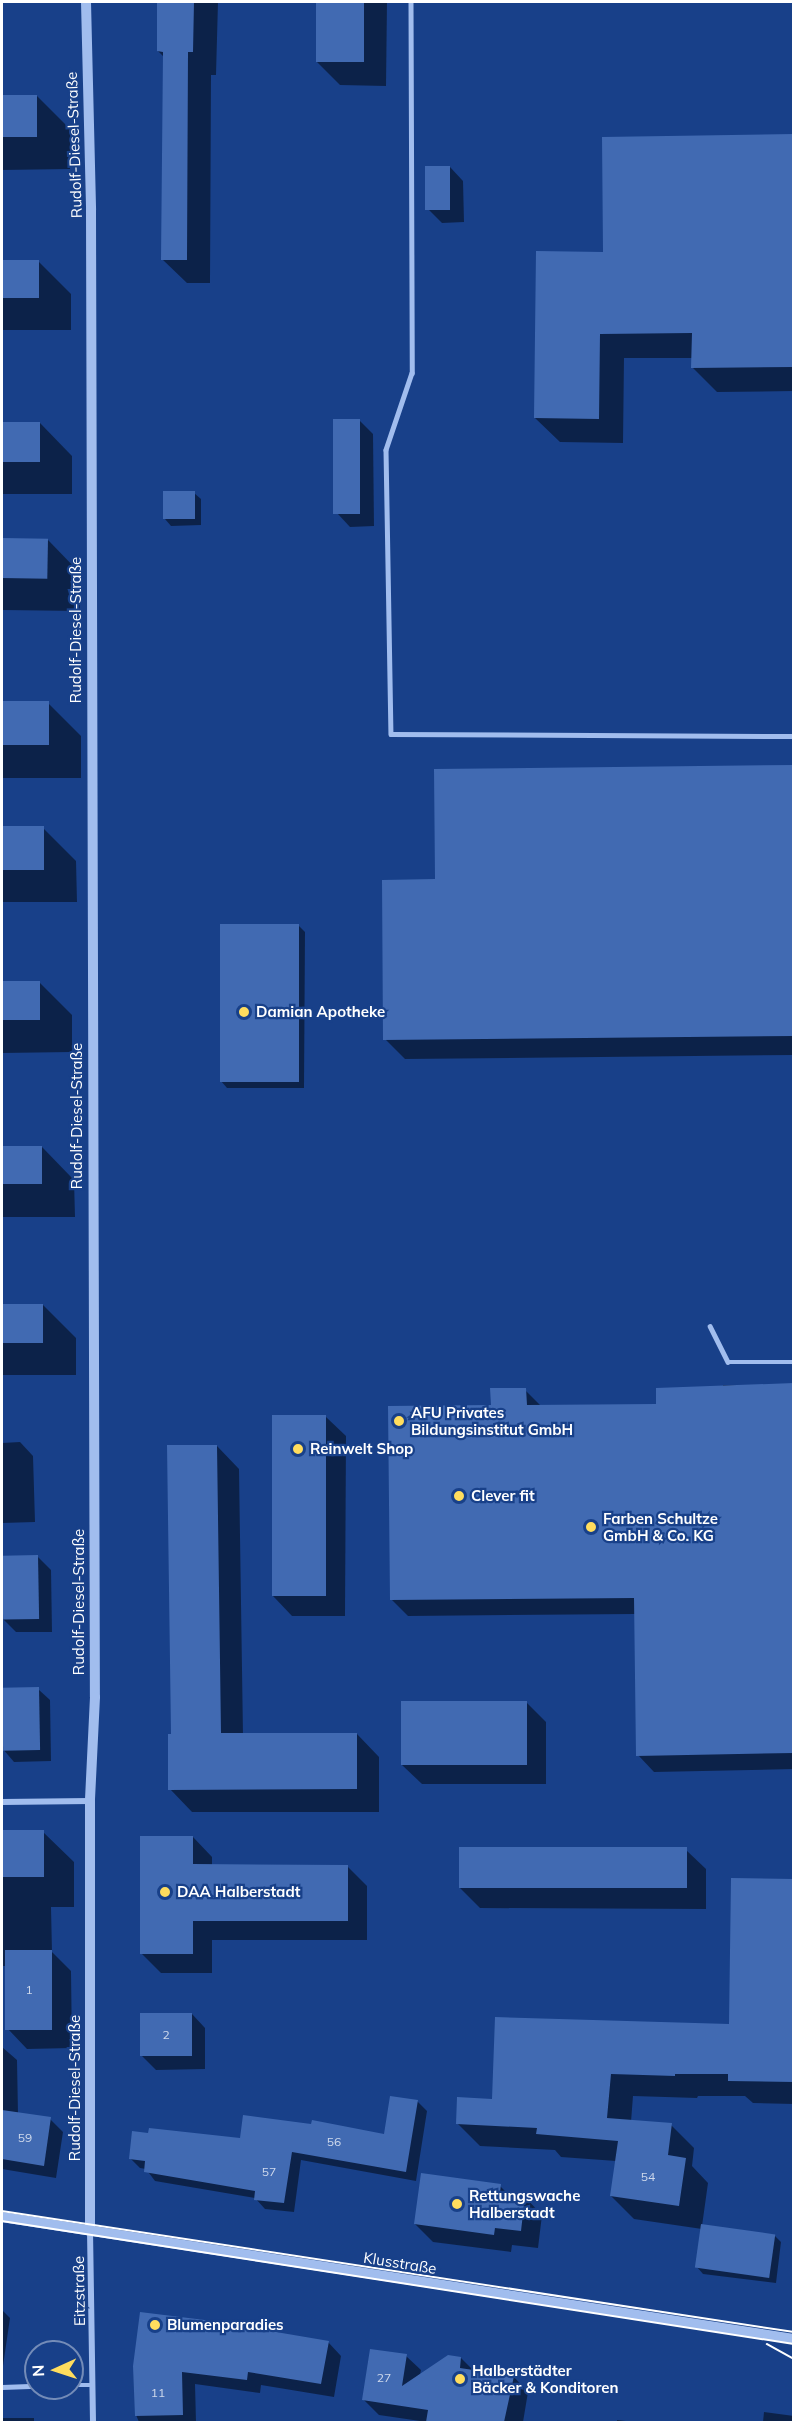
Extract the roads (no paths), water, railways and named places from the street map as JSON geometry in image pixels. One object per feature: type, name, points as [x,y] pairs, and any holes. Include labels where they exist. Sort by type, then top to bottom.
[{"type":"street","name":"Rudolf-Diesel-Straße","points":[[86,2],[91,210],[95,1686],[90,1802],[90,2231]]},
{"type":"street","points":[[2,1802],[90,1802]]},
{"type":"street","name":"Klusstraße","points":[[2,2217],[794,2338]]},
{"type":"street","name":"Eitzstraße","points":[[90,2231],[93,2422]]},
{"type":"lane","points":[[411,2],[412,373],[386,450],[392,734],[794,736]]},
{"type":"lane","points":[[710,1326],[728,1362],[794,1362]]},
{"type":"lane","points":[[84,2385],[92,2385]]},
{"type":"lane","points":[[2,2387],[24,2386]]},
{"type":"tram line","points":[[2,2211],[794,2332]]},
{"type":"tram line","points":[[2,2221],[794,2344]]},
{"type":"tram line","points":[[767,2344],[794,2359]]},
{"type":"place","name":"Damian Apotheke","points":[[244,1012]]},
{"type":"place","name":"AFU Privates Bildungsinstitut GmbH","points":[[399,1421]]},
{"type":"place","name":"Reinwelt Shop","points":[[298,1449]]},
{"type":"place","name":"Clever fit","points":[[459,1496]]},
{"type":"place","name":"Farben Schultze GmbH & Co. KG","points":[[591,1527]]},
{"type":"place","name":"DAA Halberstadt","points":[[165,1892]]},
{"type":"place","name":"Rettungswache Halberstadt","points":[[457,2204]]},
{"type":"place","name":"Blumenparadies","points":[[155,2325]]},
{"type":"place","name":"Halberstädter Bäcker & Konditoren","points":[[460,2379]]}]
